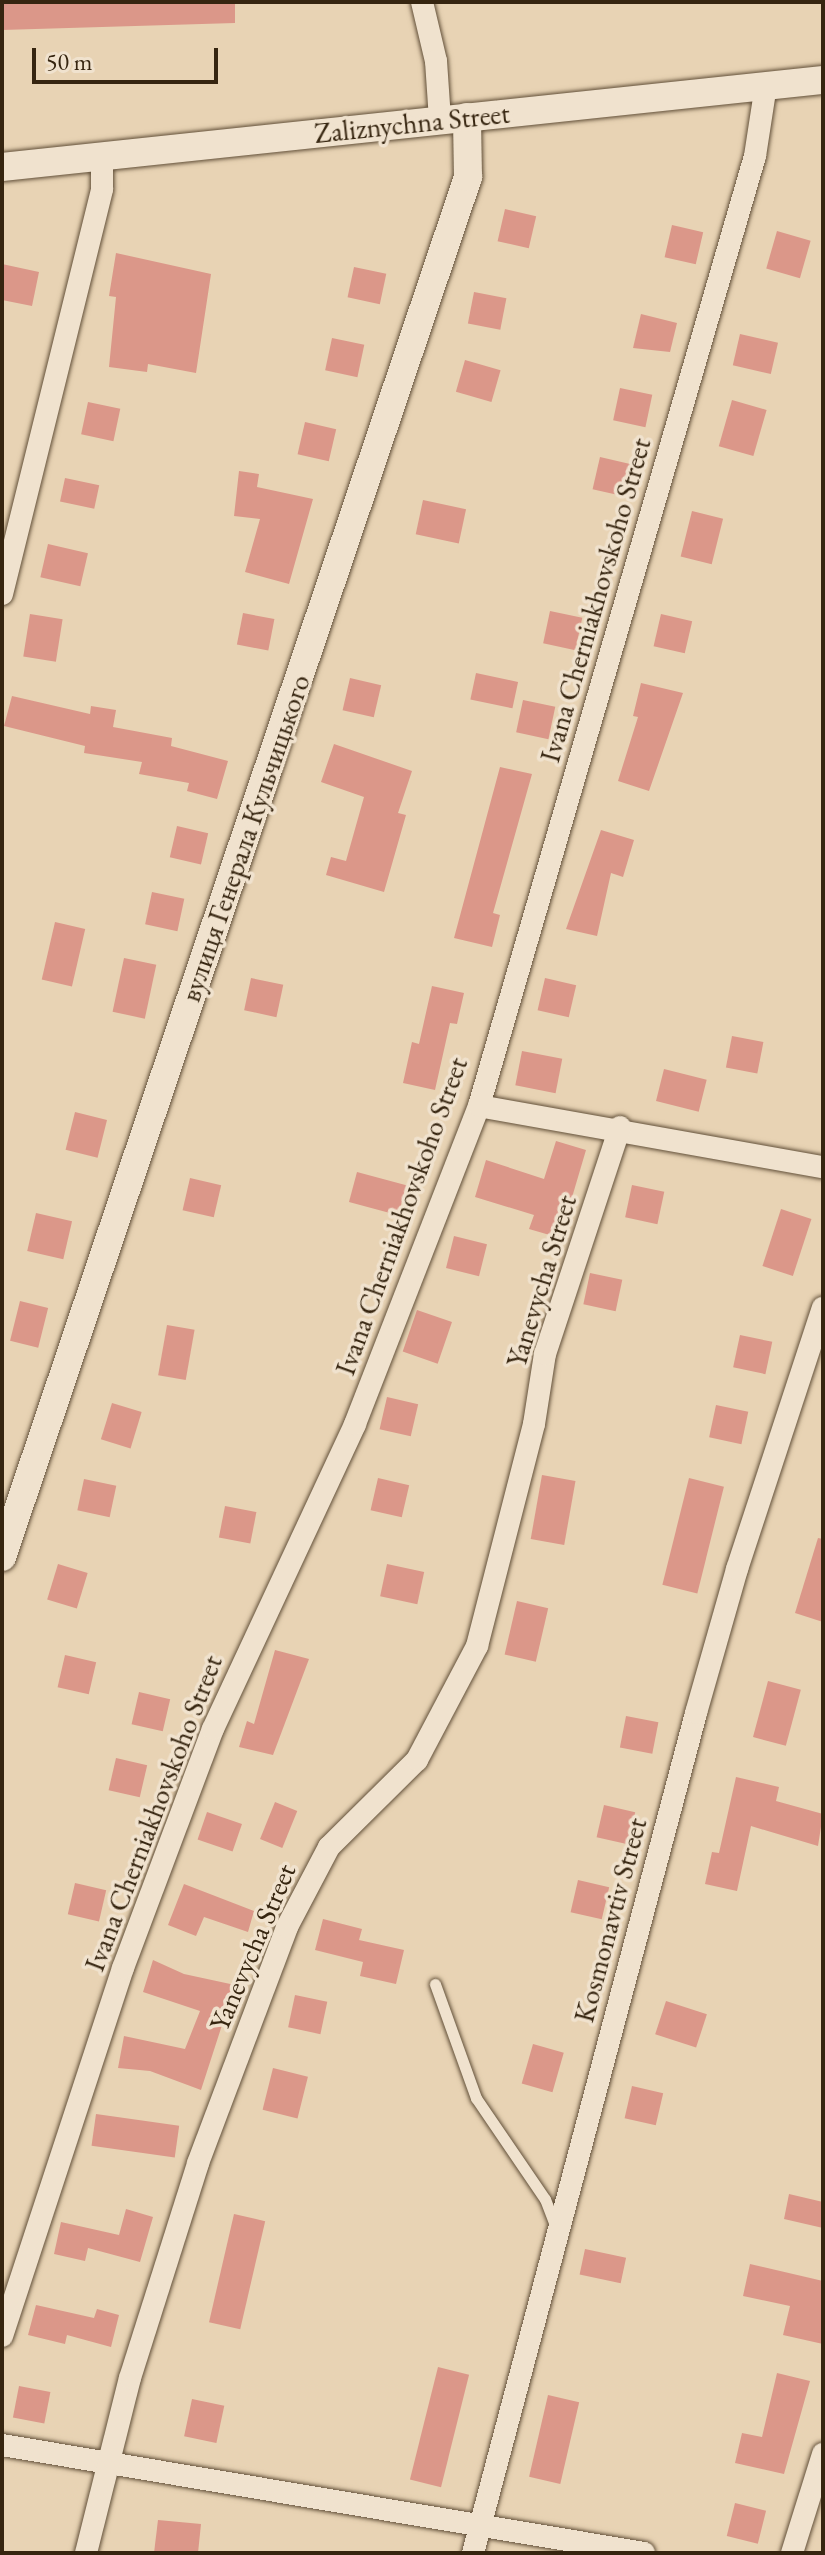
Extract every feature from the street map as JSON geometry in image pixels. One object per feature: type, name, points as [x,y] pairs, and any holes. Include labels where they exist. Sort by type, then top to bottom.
[{"type":"street","points":[[422,2],[454,118]]},
{"type":"street","name":"Zaliznychna Street","points":[[2,167],[823,80]]},
{"type":"street","name":"Ivana Cherniakhovskoho Street","points":[[2,2336],[123,1968],[213,1729],[355,1424],[479,1106],[755,156],[766,85]]},
{"type":"street","name":"вулиця Генерала Кульчицького","points":[[2,1557],[468,177],[454,118]]},
{"type":"street","points":[[2,594],[102,189],[102,156]]},
{"type":"street","points":[[479,1106],[620,1127],[823,1167]]},
{"type":"street","name":"Yanevycha Street","points":[[86,2553],[130,2378],[198,2163],[287,1927],[329,1847],[417,1760],[477,1646],[534,1424],[545,1354],[620,1127]]},
{"type":"street","name":"Kosmonavtiv Street","points":[[473,2553],[484,2524],[560,2239],[601,2067],[737,1569],[823,1308]]},
{"type":"street","points":[[2,2445],[644,2553]]},
{"type":"street","points":[[792,2553],[823,2454]]},
{"type":"lane","points":[[435,1984],[476,2098],[545,2199],[560,2239]]},
{"type":"building","points":[[2,2],[235,2],[235,23],[2,30]]},
{"type":"building","points":[[505,209],[536,216],[529,248],[498,241]]},
{"type":"building","points":[[672,225],[703,232],[696,264],[665,257]]},
{"type":"building","points":[[777,231],[811,241],[800,278],[766,268]]},
{"type":"building","points":[[116,253],[211,274],[196,373],[148,364],[147,372],[109,367],[116,297],[109,296]]},
{"type":"building","points":[[2,264],[39,272],[32,306],[2,300]]},
{"type":"building","points":[[354,267],[386,274],[380,304],[348,297]]},
{"type":"building","points":[[474,292],[506,298],[500,330],[468,323]]},
{"type":"building","points":[[641,314],[677,323],[670,352],[633,348]]},
{"type":"building","points":[[740,334],[778,343],[771,374],[733,365]]},
{"type":"building","points":[[332,338],[364,345],[357,377],[325,370]]},
{"type":"building","points":[[465,360],[501,370],[491,402],[456,392]]},
{"type":"building","points":[[620,388],[652,395],[645,427],[613,420]]},
{"type":"building","points":[[732,400],[767,410],[753,456],[719,446]]},
{"type":"building","points":[[88,402],[120,409],[113,441],[81,434]]},
{"type":"building","points":[[305,422],[336,429],[329,461],[298,454]]},
{"type":"building","points":[[600,457],[631,464],[624,496],[593,489]]},
{"type":"building","points":[[239,471],[259,474],[257,487],[313,499],[289,584],[245,572],[260,519],[234,516]]},
{"type":"building","points":[[65,478],[99,485],[94,509],[60,501]]},
{"type":"building","points":[[423,500],[466,509],[459,543],[416,534]]},
{"type":"building","points":[[692,511],[723,519],[712,564],[681,557]]},
{"type":"building","points":[[48,544],[88,553],[80,586],[40,577]]},
{"type":"building","points":[[550,611],[582,618],[575,650],[543,643]]},
{"type":"building","points":[[243,613],[274,619],[268,651],[237,644]]},
{"type":"building","points":[[30,614],[63,619],[56,662],[23,656]]},
{"type":"building","points":[[661,614],[692,621],[685,653],[654,646]]},
{"type":"building","points":[[476,673],[518,682],[512,708],[470,699]]},
{"type":"building","points":[[350,678],[381,685],[374,717],[343,710]]},
{"type":"building","points":[[641,683],[683,693],[649,791],[618,781],[638,717],[633,716]]},
{"type":"building","points":[[12,696],[90,714],[91,706],[116,710],[113,727],[172,738],[171,746],[228,761],[217,799],[187,791],[189,783],[139,774],[142,762],[84,753],[85,746],[4,726]]},
{"type":"building","points":[[523,700],[555,707],[548,739],[516,732]]},
{"type":"building","points":[[334,744],[412,771],[398,813],[406,815],[384,892],[326,875],[331,857],[346,861],[364,797],[321,782]]},
{"type":"building","points":[[500,767],[532,774],[493,913],[500,915],[492,947],[454,938]]},
{"type":"building","points":[[177,826],[208,833],[201,864],[170,857]]},
{"type":"building","points":[[601,830],[634,840],[623,877],[611,873],[597,936],[566,929]]},
{"type":"building","points":[[152,892],[184,899],[177,931],[145,924]]},
{"type":"building","points":[[55,922],[85,929],[72,986],[42,979]]},
{"type":"building","points":[[124,958],[156,965],[145,1019],[113,1012]]},
{"type":"building","points":[[251,978],[283,985],[276,1017],[244,1010]]},
{"type":"building","points":[[545,978],[576,985],[569,1017],[538,1010]]},
{"type":"building","points":[[432,986],[464,993],[457,1024],[450,1023],[435,1090],[403,1083],[412,1042],[419,1044]]},
{"type":"building","points":[[732,1036],[763,1042],[757,1074],[726,1067]]},
{"type":"building","points":[[522,1051],[562,1059],[556,1093],[515,1085]]},
{"type":"building","points":[[664,1069],[707,1080],[699,1112],[656,1101]]},
{"type":"building","points":[[75,1112],[107,1120],[98,1158],[66,1150]]},
{"type":"building","points":[[556,1141],[586,1150],[560,1238],[529,1229],[534,1215],[475,1197],[486,1160],[544,1179]]},
{"type":"building","points":[[357,1172],[406,1185],[398,1215],[349,1202]]},
{"type":"building","points":[[190,1178],[221,1185],[214,1217],[183,1210]]},
{"type":"building","points":[[632,1185],[664,1192],[657,1224],[625,1217]]},
{"type":"building","points":[[781,1209],[811,1219],[793,1276],[762,1266]]},
{"type":"building","points":[[36,1213],[72,1221],[63,1259],[27,1251]]},
{"type":"building","points":[[454,1236],[487,1244],[479,1276],[446,1268]]},
{"type":"building","points":[[590,1273],[622,1280],[616,1311],[583,1304]]},
{"type":"building","points":[[20,1301],[48,1308],[38,1348],[10,1341]]},
{"type":"building","points":[[417,1310],[452,1322],[438,1364],[403,1352]]},
{"type":"building","points":[[167,1325],[195,1330],[186,1380],[158,1375]]},
{"type":"building","points":[[740,1335],[772,1342],[765,1374],[733,1367]]},
{"type":"building","points":[[387,1397],[418,1404],[411,1436],[380,1429]]},
{"type":"building","points":[[112,1403],[142,1412],[131,1448],[101,1439]]},
{"type":"building","points":[[716,1405],[748,1412],[741,1444],[709,1437]]},
{"type":"building","points":[[542,1475],[575,1481],[564,1545],[531,1539]]},
{"type":"building","points":[[378,1478],[409,1485],[402,1517],[371,1510]]},
{"type":"building","points":[[689,1478],[724,1487],[697,1593],[662,1585]]},
{"type":"building","points":[[84,1479],[116,1486],[110,1517],[77,1510]]},
{"type":"building","points":[[225,1506],[256,1512],[250,1544],[219,1537]]},
{"type":"building","points":[[818,1538],[823,1539],[823,1622],[795,1613]]},
{"type":"building","points":[[58,1564],[88,1573],[77,1608],[47,1599]]},
{"type":"building","points":[[387,1564],[424,1572],[417,1604],[380,1596]]},
{"type":"building","points":[[517,1601],[548,1608],[536,1662],[505,1655]]},
{"type":"building","points":[[275,1650],[309,1659],[273,1755],[239,1747],[247,1721],[254,1724]]},
{"type":"building","points":[[65,1655],[96,1662],[89,1694],[58,1687]]},
{"type":"building","points":[[768,1681],[801,1690],[786,1746],[753,1737]]},
{"type":"building","points":[[139,1692],[170,1699],[163,1731],[132,1724]]},
{"type":"building","points":[[626,1716],[658,1722],[652,1754],[620,1747]]},
{"type":"building","points":[[116,1758],[147,1765],[140,1797],[109,1790]]},
{"type":"building","points":[[736,1777],[779,1787],[776,1801],[823,1814],[818,1846],[751,1826],[737,1891],[705,1884],[712,1852],[719,1853]]},
{"type":"building","points":[[275,1802],[297,1811],[282,1848],[260,1839]]},
{"type":"building","points":[[604,1805],[635,1812],[628,1844],[597,1837]]},
{"type":"building","points":[[207,1812],[242,1824],[233,1851],[198,1839]]},
{"type":"building","points":[[578,1880],[609,1887],[602,1919],[571,1912]]},
{"type":"building","points":[[75,1883],[106,1890],[99,1921],[68,1914]]},
{"type":"building","points":[[184,1884],[254,1911],[248,1932],[204,1917],[196,1936],[168,1925]]},
{"type":"building","points":[[323,1919],[362,1929],[359,1940],[404,1950],[396,1984],[360,1976],[363,1962],[315,1950]]},
{"type":"building","points":[[153,1960],[184,1974],[235,1985],[201,2090],[150,2071],[118,2068],[124,2036],[185,2049],[200,2011],[143,1992]]},
{"type":"building","points":[[295,1995],[327,2002],[320,2034],[288,2027]]},
{"type":"building","points":[[666,2001],[707,2014],[696,2048],[655,2034]]},
{"type":"building","points":[[533,2044],[564,2053],[552,2092],[522,2083]]},
{"type":"building","points":[[273,2068],[308,2077],[298,2118],[263,2110]]},
{"type":"building","points":[[632,2086],[663,2093],[656,2125],[625,2118]]},
{"type":"building","points":[[96,2114],[179,2126],[175,2157],[92,2146]]},
{"type":"building","points":[[789,2194],[823,2202],[823,2228],[784,2219]]},
{"type":"building","points":[[126,2209],[153,2217],[140,2262],[88,2248],[85,2261],[54,2254],[61,2222],[119,2235]]},
{"type":"building","points":[[234,2214],[265,2221],[240,2329],[209,2322]]},
{"type":"building","points":[[585,2249],[626,2258],[621,2283],[580,2274]]},
{"type":"building","points":[[750,2264],[823,2281],[823,2344],[783,2335],[790,2306],[743,2296]]},
{"type":"building","points":[[36,2305],[94,2318],[97,2309],[119,2315],[111,2347],[67,2335],[65,2344],[28,2335]]},
{"type":"building","points":[[438,2367],[469,2375],[441,2487],[410,2480]]},
{"type":"building","points":[[777,2373],[810,2381],[784,2474],[735,2463],[742,2433],[762,2437]]},
{"type":"building","points":[[19,2386],[50,2392],[44,2424],[13,2417]]},
{"type":"building","points":[[548,2395],[579,2402],[560,2484],[529,2477]]},
{"type":"building","points":[[192,2399],[224,2406],[216,2443],[184,2436]]},
{"type":"building","points":[[735,2503],[766,2511],[758,2544],[727,2536]]},
{"type":"building","points":[[158,2520],[201,2524],[198,2553],[154,2553]]}]
